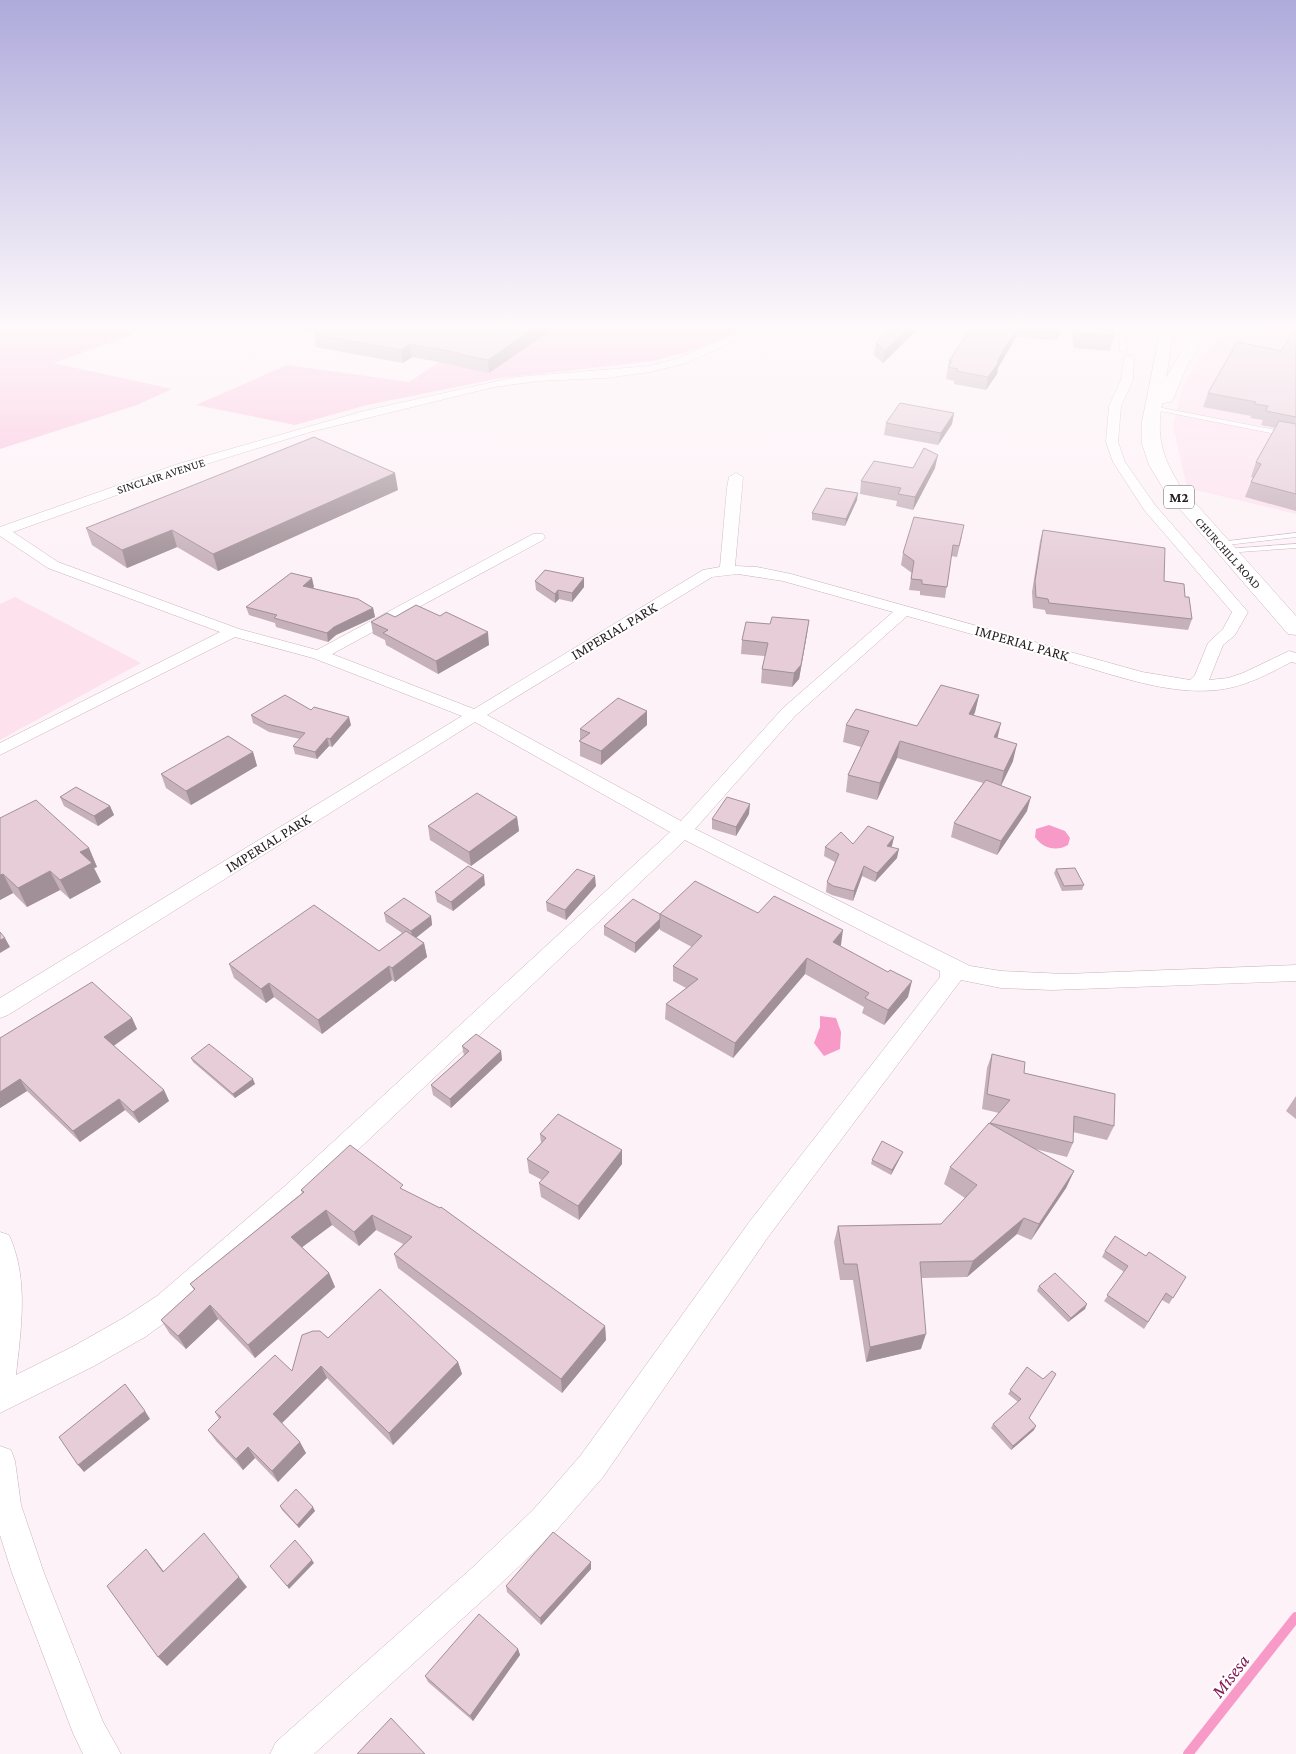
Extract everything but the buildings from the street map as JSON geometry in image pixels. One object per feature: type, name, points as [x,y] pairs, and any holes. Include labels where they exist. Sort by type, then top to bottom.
[{"type":"highway","name":"CHURCHILL ROAD","points":[[1157,410],[1151,444],[1158,466],[1172,488],[1229,547],[1296,607]]},
{"type":"highway","name":"CHURCHILL ROAD","points":[[1229,547],[1296,629]]},
{"type":"street","name":"SINCLAIR AVENUE","points":[[2,531],[147,480],[348,418],[384,410]]},
{"type":"street","points":[[1115,410],[1112,442],[1119,462],[1150,508],[1240,612],[1229,632],[1216,643],[1203,677],[1193,686]]},
{"type":"street","points":[[727,569],[736,477]]},
{"type":"street","points":[[2,531],[53,565],[233,632],[319,655],[475,715],[683,831],[943,962],[951,969],[991,978],[1047,982],[1296,973]]},
{"type":"street","points":[[319,655],[538,537]]},
{"type":"street","name":"IMPERIAL PARK","points":[[0,1009],[708,573],[727,569],[752,570],[786,577],[1140,677],[1193,686],[1215,686],[1244,679],[1289,656],[1296,658]]},
{"type":"street","points":[[0,1398],[84,1356],[135,1327],[167,1305],[294,1194],[683,831],[789,712],[904,610]]},
{"type":"street","points":[[0,750],[233,632]]},
{"type":"street","points":[[288,1754],[484,1578],[544,1521],[592,1466],[760,1229],[951,979],[951,969]]},
{"type":"street","points":[[0,1244],[6,1254],[9,1313],[0,1389]]},
{"type":"street","points":[[0,1461],[6,1505],[28,1573],[90,1733],[102,1754]]},
{"type":"lane","points":[[1161,410],[1296,436]]},
{"type":"lane","points":[[1229,547],[1296,536]]},
{"type":"lane","points":[[1229,547],[1296,546]]},
{"type":"shaded area","points":[[0,410],[122,410],[0,449]]},
{"type":"shaded area","points":[[220,410],[350,410],[295,425]]},
{"type":"shaded area","points":[[1177,410],[1296,410],[1296,514],[1187,488],[1173,425]]},
{"type":"shaded area","points":[[15,597],[141,663],[0,740],[0,604]]},
{"type":"shaded area","points":[[1049,825],[1065,831],[1070,838],[1068,845],[1050,848],[1038,841],[1035,837],[1036,829]]},
{"type":"shaded area","points":[[820,1016],[836,1018],[841,1032],[840,1049],[824,1056],[814,1043],[820,1027]]},
{"type":"waterway","name":"Misesa","points":[[1188,1754],[1296,1617]]}]
